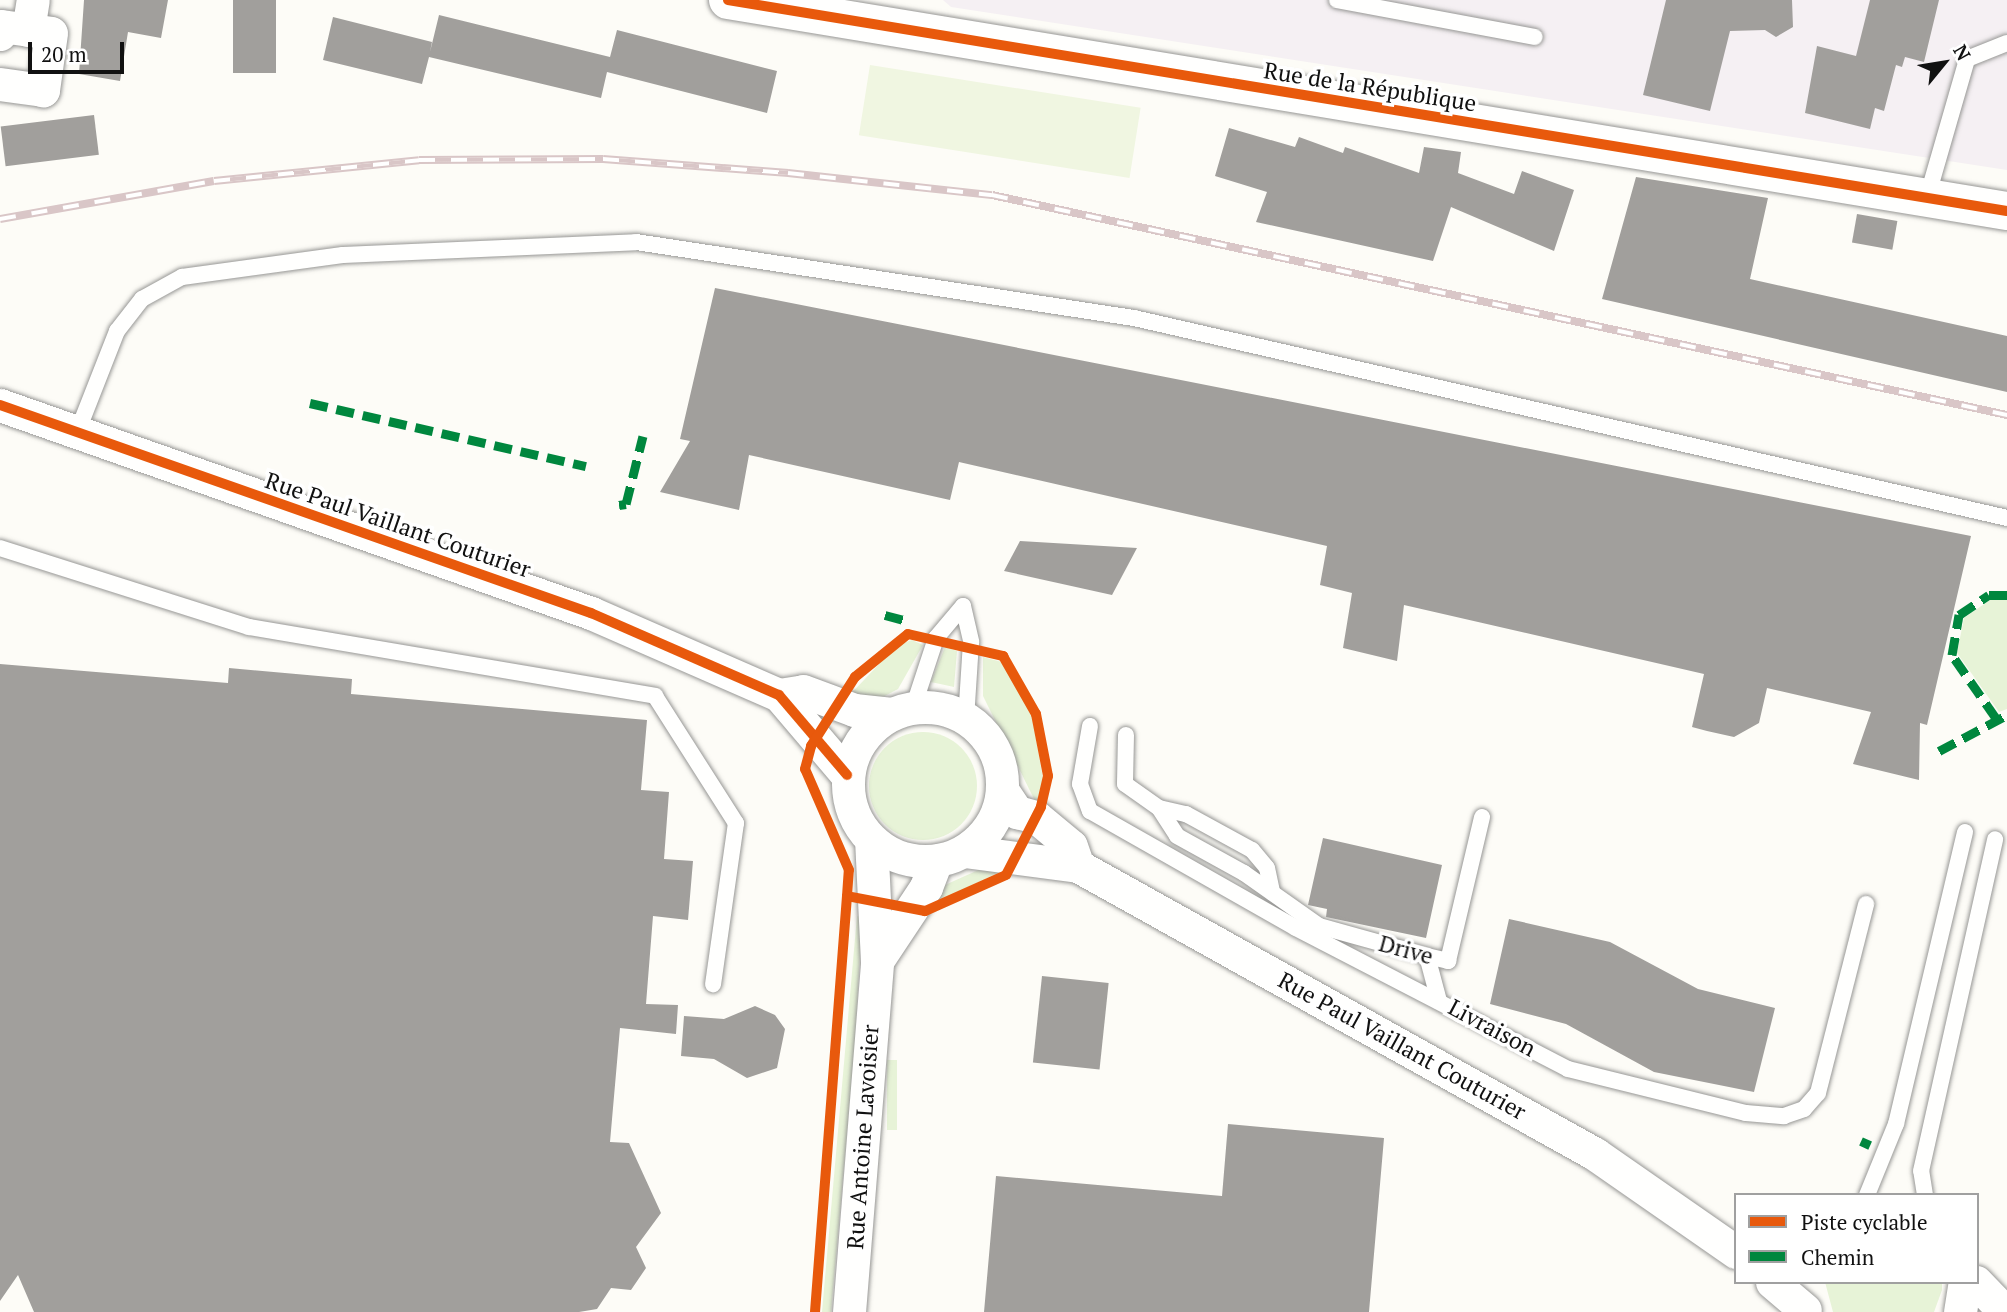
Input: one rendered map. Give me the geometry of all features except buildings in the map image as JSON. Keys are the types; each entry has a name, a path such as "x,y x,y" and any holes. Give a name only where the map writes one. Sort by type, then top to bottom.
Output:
{"street":[{"name":"Rue de la République","path":"728,0 864,14 2007,211"},
{"path":"0,84 43,90 51,33 20,21"},
{"name":"Rue Paul Vaillant Couturier","path":"0,405 591,613 779,695 847,775"},
{"name":"Rue Paul Vaillant Couturier","path":"779,695 803,691 854,710 902,711"},
{"path":"877,961 950,856 989,827 1002,790 994,750 966,719 902,711 862,739 847,775 856,819 872,840 890,853 950,856"},
{"name":"Rue Paul Vaillant Couturier","path":"1002,790 1017,812 1036,817 1071,846 1078,866"},
{"name":"Rue Antoine Lavoisier","path":"849,1312 877,961 872,840"},
{"name":"Rue Paul Vaillant Couturier","path":"950,856 1078,866 1595,1154 1730,1243"},
{"path":"1775,1284 1804,1301"},
{"path":"1960,1312 1965,1284"},
{"path":"1978,1284 2006,1312"}],"lane":[{"path":"1337,0 1535,37"},
{"path":"1927,198 1967,58 2007,43"},
{"path":"78,433 117,331 142,299 182,277 343,255 636,242 1134,318 2007,518"},
{"path":"0,548 249,627 655,696 736,823 713,984"},
{"path":"902,711 936,638 963,606 971,642 966,719"},
{"name":"Livraison","path":"1090,726 1080,784 1090,811 1296,928 1568,1069 1746,1113 1784,1116 1804,1108 1818,1093 1866,904"},
{"name":"Drive","path":"1126,735 1125,784 1159,808 1177,836 1272,892 1319,926 1448,961 1482,817"},
{"name":"Drive","path":"1159,808 1186,814 1252,850 1266,868 1272,892"},
{"path":"1868,1193 1896,1124 1965,832"},
{"path":"1925,1193 1921,1171 1995,839"},
{"path":"1427,956 1439,1000"}],"shaded area":[{"path":"943,0 2007,0 2007,170 951,7"}],"green space":[{"path":"870,65 1141,108 1130,178 859,135"},
{"path":"1990,600 2007,600 2007,709 1999,712 1957,653 1964,618"},
{"path":"912,640 923,645 898,689 881,698 847,698 897,645"},
{"path":"945,647 957,651 954,687 931,682"},
{"path":"983,657 1002,662 1032,716 1044,784 1036,803 983,696"},
{"path":"923,732 944,736 961,748 973,765 977,786 973,807 961,824 944,836 923,840 902,836 885,824 873,807 869,786 873,765 885,748 902,736"},
{"path":"985,867 1006,869 930,905 945,885"},
{"path":"857,916 862,917 855,1044 831,1312 822,1312"},
{"path":"887,1060 897,1060 897,1130 887,1130"},
{"path":"1826,1284 1942,1284 1934,1312 1833,1312"}],"railway":[{"path":"0,219 214,181 419,160 603,159 788,173 992,195 2007,415"}],"marked path":[{"path":"310,403 586,466"},
{"path":"619,505 626,504 643,436"},
{"path":"1996,718 1952,655 1959,615 1989,595 2007,595"},
{"path":"885,615 904,620"},
{"path":"1939,751 2007,715"},
{"path":"1861,1141 1870,1145"}],"cycle path":[{"path":"728,0 2007,211"},
{"path":"0,405 591,613 779,695 847,775"},
{"path":"908,634 1003,656 1036,714 1048,776 1041,807 1006,875 925,911 847,896 849,870 805,769 811,746 855,677 908,634"},
{"path":"815,1312 847,896"}]}
